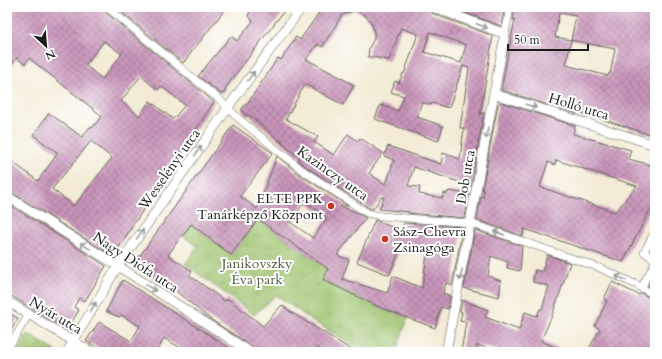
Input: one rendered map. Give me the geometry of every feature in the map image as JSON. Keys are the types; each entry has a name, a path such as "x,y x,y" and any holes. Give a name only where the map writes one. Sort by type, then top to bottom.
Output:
{"street":[{"name":"Kazinczy utca","path":"107,7 302,170 367,212 381,216 470,223 600,268 655,296"},
{"name":"Wesselényi utca","path":"67,352 118,266 228,108 302,7"},
{"path":"433,7 505,34"},
{"name":"Dob utca","path":"446,352 510,7"},
{"name":"Holló utca","path":"494,94 655,146"},
{"name":"Nagy Diófa utca","path":"7,196 250,352"},
{"path":"655,231 644,252 655,260"},
{"path":"641,288 655,263"},
{"name":"Nyár utca","path":"7,301 91,352"},
{"path":"7,350 29,314"}],"green space":[{"name":"Janikovszky Éva park","path":"258,219 328,269 324,274 323,280 381,308 408,318 396,352 366,352 316,323 276,295 254,315 185,264 198,246 183,236 191,224 231,255"},
{"path":"27,334 56,351 56,352 17,352"}],"building":[{"path":"7,7 102,7 104,11 214,102 116,251 108,253 7,190 7,158 38,181 58,153 33,135 49,113 82,137 102,116 29,58 25,64 17,58 7,71","holes":["104,41 122,54 102,79 85,65","141,76 158,90 161,86 185,105 173,119 150,101 139,116 121,101","91,141 112,158 74,206 52,189"]},
{"path":"115,7 227,7 183,63"},
{"path":"254,7 287,7 226,87 225,92 221,94 198,76 231,36 237,41 253,21 248,15"},
{"path":"323,7 427,7 431,13 493,36 480,115 484,112 471,186 414,167 408,186 420,187 419,194 443,198 443,193 447,194 448,191 469,194 465,218 379,209 384,198 381,197 373,209 369,208 305,166 298,160 300,158 249,115 246,116 242,110 278,58 281,60 296,37 300,40","holes":["355,10 366,16 371,22 374,31 374,39 369,48 368,57 389,60 401,28 418,34 404,74 403,73 399,83 395,81 391,92 404,96 398,111 380,105 375,119 438,141 443,126 417,117 422,102 449,108 463,66 469,68 460,128 464,128 460,159 443,153 441,164 388,146 384,156 394,160 386,185 369,173 383,153 360,138 358,141 348,134 334,155 314,142 318,137 286,119 305,84 343,105 354,85 306,59 318,44 322,47 342,15","430,32 466,45 461,63 424,52"]},
{"path":"450,7 505,7 501,26"},
{"path":"515,7 577,7 598,11 599,7 655,7 655,136 579,112 578,114 501,90 515,19 513,20","holes":["559,13 576,16 571,40 555,37","571,40 615,49 610,74 609,73 608,76 566,65"]},
{"path":"501,102 575,126 573,134 631,150 628,159 655,166 655,200 623,262 524,229 523,236 477,220 481,196 483,197 484,190 482,190 498,104","holes":["556,160 637,186 615,212 540,187 548,162 555,165"]},
{"path":"233,125 273,153 240,196 257,209 277,156 299,174 348,206 340,206 366,218 337,255 349,260 342,279 387,293 393,276 422,288 428,248 401,248 389,275 357,262 375,220 401,231 404,223 463,227 452,285 446,283 443,293 450,296 448,309 441,307 435,328 381,308 323,280 328,269 258,219 231,255 191,224 168,255 192,271 189,275 225,301 228,299 263,326 282,305 289,311 355,352 325,352 317,347 311,352 256,352 253,347 210,319 177,292 134,264","holes":["305,201 327,218 313,238 290,222"]},
{"path":"7,203 106,266 85,301 79,298 74,307 79,310 67,330 7,293 7,239 11,233 7,231"},
{"path":"475,230 522,246 520,271 507,268 508,262 491,256 488,276 501,281 499,297 464,288"},
{"path":"547,255 570,263 553,313 541,341 567,352 501,352 477,345 476,352 461,352 466,322 460,321 462,300 488,310 485,317 519,330 525,312 537,316 540,309 542,309 549,286 533,282 533,278 535,270 542,272"},
{"path":"655,273 655,290 648,286"},
{"path":"123,280 233,350 234,349 239,352 175,352 179,347 164,338 157,352 105,352 86,341 99,322 131,341 140,326 121,315 119,317 106,311"},
{"path":"612,282 639,295 641,293 655,301 655,352 587,352 600,329 595,326 607,301 604,299"},
{"path":"7,312 18,318 7,338"}],"place":[{"name":"ELTE PPK Tanárképző Központ","path":"331,206"},
{"name":"Sász-Chevra Zsinagóga","path":"385,239"}]}
